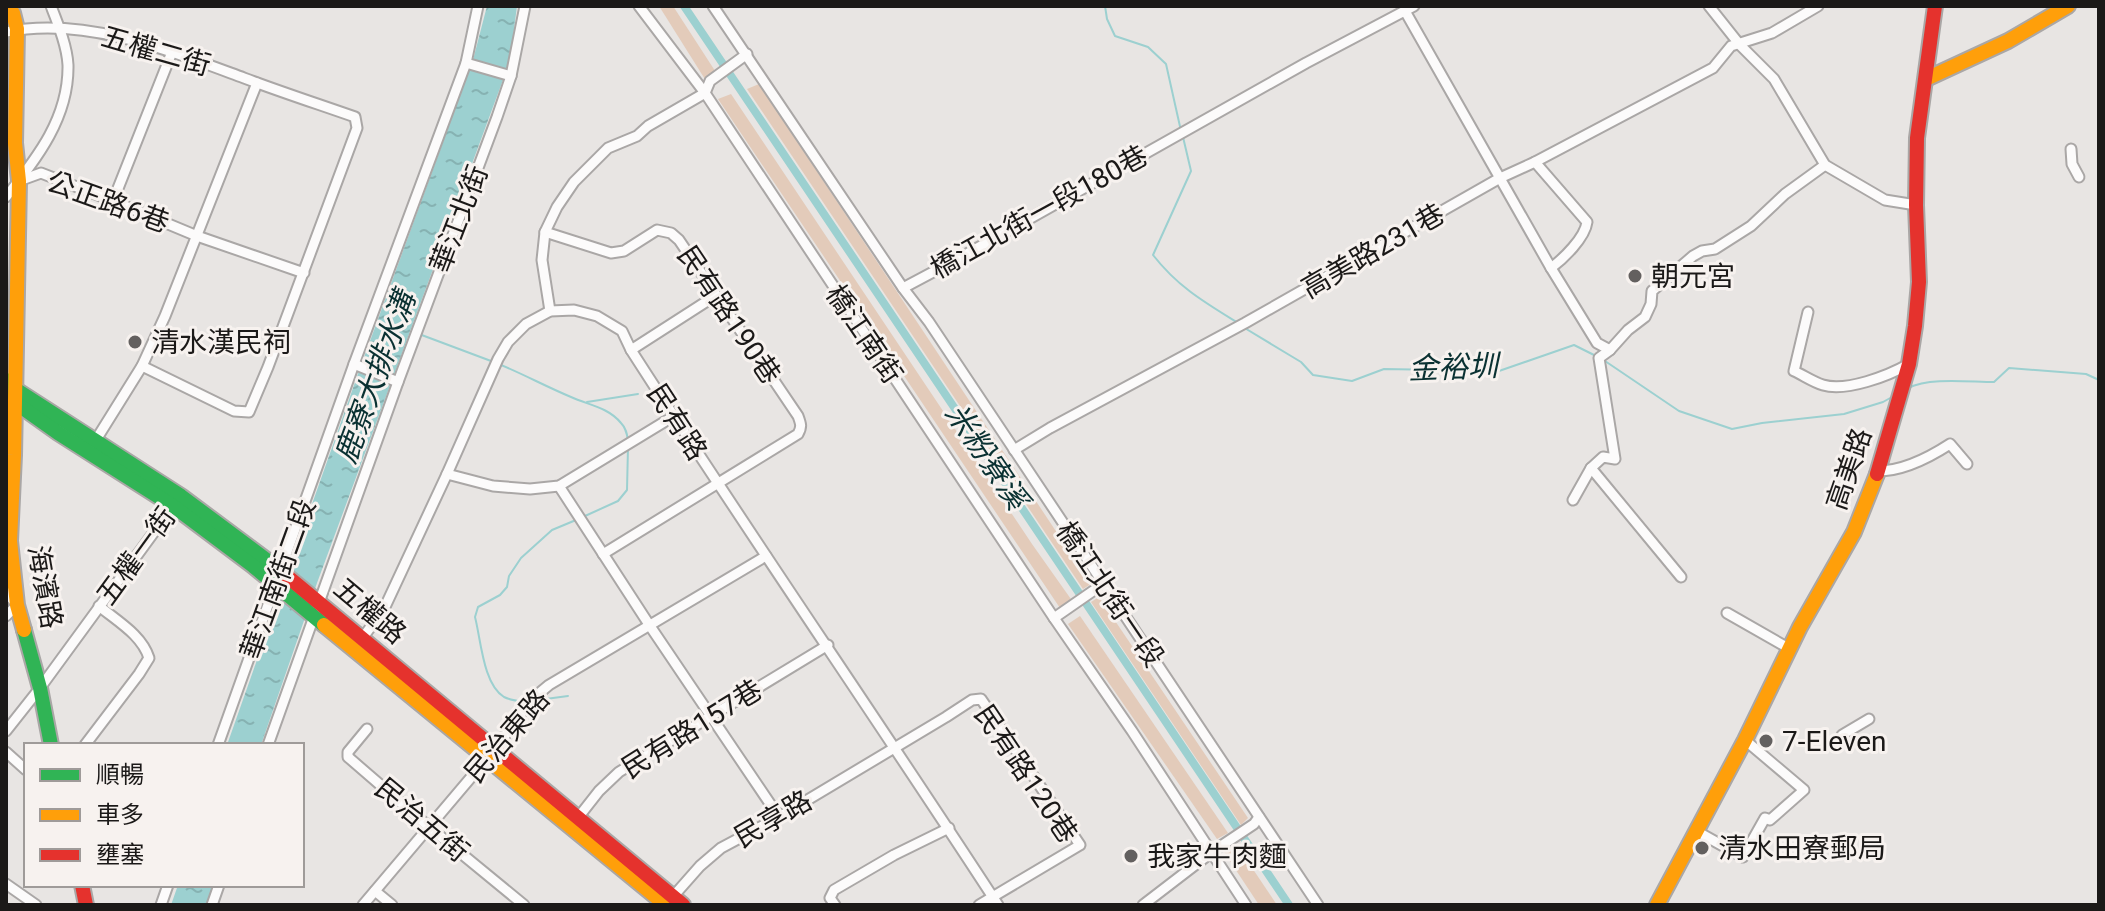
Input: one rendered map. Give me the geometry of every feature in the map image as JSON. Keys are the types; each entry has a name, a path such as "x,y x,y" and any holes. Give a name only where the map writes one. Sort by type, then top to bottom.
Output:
{"street":[{"name":"海濱路","path":"8,6 13,13 15,143 19,181 10,392 14,455 11,611 40,688 51,743"},
{"path":"6,197 50,135 59,117 68,63 51,6"},
{"name":"華江南街二段","path":"219,743 468,64 478,6"},
{"name":"華江北街","path":"269,743 314,606 509,75 525,6"},
{"name":"橋江南街","path":"639,6 705,93 1246,905"},
{"name":"橋江北街一段","path":"713,6 929,322 1014,450 1099,587 1318,905"},
{"path":"1709,6 1740,45 1774,79 1825,165 1885,200 1916,205"},
{"name":"高美路231巷","path":"1014,450 1500,178 1713,68 1731,46 1772,33 1818,6"},
{"name":"高美路","path":"1657,905 1698,832 1828,576 1854,532 1878,471 1909,364 1919,282 1917,138 1935,6"},
{"path":"1926,79 2008,41 2068,6"},
{"path":"1410,9 1551,268 1597,343 1610,350"},
{"name":"橋江北街一段180巷","path":"903,288 1306,63 1410,9"},
{"name":"五權二街","path":"11,30 59,29 120,36 257,83"},
{"path":"113,201 172,52"},
{"path":"359,644 384,609 498,359 508,342 526,324 550,311 542,260 545,232 557,207 574,182 608,148 637,136 648,126 705,93 710,81 747,54"},
{"path":"468,64 509,75"},
{"path":"92,446 142,366 165,316 257,83 355,117 357,128 249,412 234,411 142,366"},
{"path":"2071,149 2072,164 2079,177"},
{"path":"1535,162 1587,222 1586,229 1563,259 1551,268"},
{"path":"1573,500 1591,468 1603,457 1615,459 1599,358 1645,317 1651,304 1652,291 1693,256 1715,249 1751,226 1785,194 1825,165"},
{"name":"公正路6巷","path":"19,181 41,173 197,236"},
{"name":"民有路190巷","path":"545,232 611,253 624,251 657,230 671,233 679,240 798,416 801,429 798,434 718,485"},
{"path":"197,236 304,273"},
{"path":"631,350 715,296"},
{"name":"民有路","path":"550,311 574,310 597,316 622,331 631,350 718,485 828,645 996,901"},
{"path":"1808,312 1794,371 1823,385 1844,387 1895,372 1909,364"},
{"path":"357,365 396,381"},
{"name":"五權路","path":"10,392 177,501 281,579 671,903"},
{"path":"447,474 493,486 530,489 559,486 674,416"},
{"path":"1878,471 1889,471 1929,458 1950,444 1967,464"},
{"path":"1591,468 1681,577"},
{"path":"603,554 718,485"},
{"path":"559,486 779,817"},
{"name":"五權一街","path":"6,731 177,501"},
{"name":"民治東路","path":"363,905 490,754 531,700 549,685 766,556"},
{"path":"1054,618 1099,587"},
{"path":"6,592 11,611"},
{"path":"87,743 149,658 139,639 99,606"},
{"path":"1727,613 1790,649"},
{"name":"民有路157巷","path":"574,823 599,791 619,772 828,645"},
{"name":"民有路120巷","path":"894,749 972,700 981,699 1080,845 996,901"},
{"path":"1842,735 1869,719"},
{"name":"民治五街","path":"367,729 348,752 348,757 524,905"},
{"path":"1698,832 1743,857 1765,818 1770,820 1804,790 1745,740"},
{"name":"民享路","path":"671,903 700,866 721,848 894,749"},
{"path":"6,752 24,768"},
{"path":"1143,905 1259,817"},
{"path":"835,905 830,898 834,890 949,828"},
{"path":"6,884 36,905"},
{"path":"375,891 392,905"},
{"path":"979,905 996,901"}],"shaded area":[{"path":"659,6 673,6 719,77 708,84"},
{"path":"759,84 1091,584 1083,589 747,89"},
{"path":"731,94 1073,602 1062,611 718,99"},
{"path":"1099,597 1248,818 1241,825 1091,602"},
{"path":"1080,616 1228,833 1217,839 1068,624"},
{"path":"1236,844 1277,905 1259,905 1224,852"}],"water":[{"name":"鹿寮大排水溝","path":"487,6 517,6 510,61 317,583 262,743 228,743 359,371 473,60"},
{"path":"177,887 212,887 206,905 171,905"}],"waterway":[{"name":"米粉寮溪","path":"684,6 1289,905"},
{"name":"金裕圳","path":"1105,6 1115,36 1148,47 1166,64 1181,131"},
{"name":"金裕圳","path":"1183,137 1191,171 1153,255 1182,285 1238,323"},
{"name":"金裕圳","path":"1243,327 1301,362 1313,375 1352,381 1384,369 1499,371 1574,345 1596,356"},
{"name":"鹿寮大排水溝","path":"419,334 491,361"},
{"name":"金裕圳","path":"1605,361 1679,411 1732,429 1844,414 1892,397"},
{"path":"501,365 610,413 624,427 628,440"},
{"name":"金裕圳","path":"1908,388 1938,381 1994,382 2009,368 2086,374 2099,380"},
{"path":"587,402 638,394"},
{"path":"585,516 618,501 627,490 628,447"},
{"path":"524,702 504,697 491,682 475,617 478,607 500,595 507,587 509,576 521,558 552,530 576,520"},
{"path":"538,700 568,696"}],"traffic: fast":[{"path":"6,380 15,389 181,496 276,567"},
{"path":"6,396 173,506 324,625"},
{"path":"24,630 51,743"}],"traffic: slow":[{"path":"8,6 17,29 15,143 19,181 10,541 17,605 24,630"},
{"path":"1926,79 2008,41 2068,6"},
{"path":"1657,905 1745,740 1800,627 1854,532 1877,474"},
{"path":"324,625 666,905"}],"traffic: jam":[{"path":"1877,474 1909,364 1915,326 1919,282 1917,138 1935,6"},
{"path":"276,567 683,905"},
{"path":"82,887 86,905"}],"place":[{"name":"朝元宮","path":"1635,276"},
{"name":"清水漢民祠","path":"135,342"},
{"name":"7-Eleven","path":"1766,741"},
{"name":"清水田寮郵局","path":"1702,848"},
{"name":"我家牛肉麵","path":"1131,856"}]}
